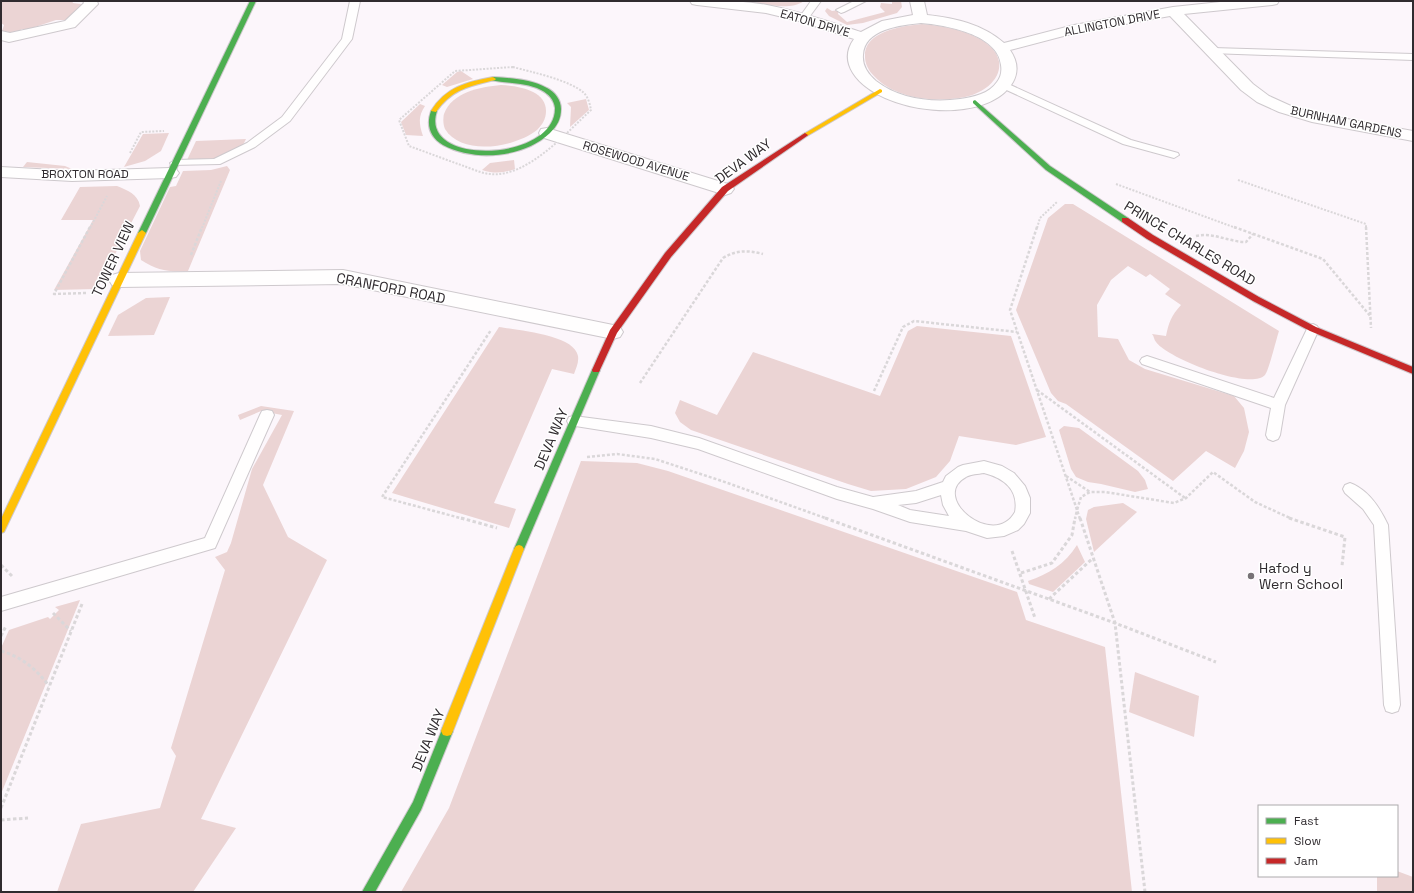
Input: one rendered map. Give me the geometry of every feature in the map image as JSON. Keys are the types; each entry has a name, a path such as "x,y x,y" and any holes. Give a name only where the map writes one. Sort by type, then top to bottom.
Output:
{"street":[{"path":"1,35 9,38 70,24 91,4 90,1"},
{"name":"TOWER VIEW","path":"1,529 190,130 253,1"},
{"name":"EATON DRIVE","path":"697,1 766,9 804,18 862,37"},
{"path":"917,1 921,19"},
{"name":"ALLINGTON DRIVE","path":"1001,48 1074,29 1173,11 1247,2 1272,1"},
{"name":"BURNHAM GARDENS","path":"1173,11 1247,87 1263,99 1284,110 1312,117 1413,136"},
{"path":"921,19 945,21 967,27 986,36 1001,48 1009,60 1010,73 1004,85 992,95 975,102 951,106 926,105 901,100 880,91 864,78 855,64 854,50 862,37 877,27 891,23 921,19"},
{"path":"493,79 512,79 530,82 545,89 555,98 558,110 554,136 510,151 488,154 467,152 449,146 436,136 431,124 433,111 442,99 456,90 473,83 493,79"},
{"name":"DEVA WAY","path":"368,892 417,806 524,536 613,332 668,255 725,189 802,137 880,91"},
{"name":"PRINCE CHARLES ROAD","path":"975,102 1048,168 1173,250 1256,299 1313,328 1413,372"},
{"name":"ROSEWOOD AVENUE","path":"554,136 725,189"},
{"name":"BROXTON ROAD","path":"1,172 72,176 118,175 172,168"},
{"name":"CRANFORD ROAD","path":"116,286 180,279 343,277 613,332"}],"lane":[{"path":"172,168 216,162 251,145 286,119 347,38 355,1"},
{"path":"804,18 816,1"},
{"path":"841,10 861,1"},
{"path":"1213,51 1413,57"},
{"path":"1004,85 1127,142 1174,155"},
{"path":"1273,435 1278,405 1313,328"},
{"path":"1146,361 1278,405"},
{"path":"1,604 210,543 267,415"},
{"path":"574,421 651,432 699,444 837,493 873,503 910,516 967,525 979,530 992,532 1004,530 1014,525 1022,517 1024,506 1023,496 1008,476 996,470 984,467 970,468 960,472 952,478 947,487 947,497 950,507 957,517 967,525"},
{"path":"873,503 916,497 947,487"},
{"path":"1350,489 1370,505 1377,515 1381,525 1392,705"}],"path":[{"path":"513,67 572,86 583,92 589,100 591,110 588,114 554,136 529,164 520,169 501,174 490,174 409,146 399,120 455,71 513,67"},
{"path":"116,286 54,294 141,132 190,130"},
{"path":"1238,180 1366,224 1373,354"},
{"path":"180,279 222,181 215,181"},
{"path":"1116,184 1323,259 1371,317"},
{"path":"1074,186 1040,218 1010,310 1094,558 1114,622 1145,892"},
{"path":"1173,250 1199,234 1241,243 1246,242 1253,234"},
{"path":"640,384 723,258 731,252 743,250 763,254"},
{"path":"504,311 382,497 524,536"},
{"path":"874,391 903,327 914,321 1017,332"},
{"path":"1037,390 1186,498"},
{"path":"557,461 617,454 655,459 730,483 1027,590 1216,662"},
{"path":"1021,573 1052,563 1072,534 1081,497 1090,492 1106,492 1174,503 1186,498 1213,472 1255,502 1291,519 1345,537 1342,566"},
{"path":"1066,475 1090,492"},
{"path":"1004,530 1027,590 1035,618"},
{"path":"1049,599 1094,558"},
{"path":"1,808 92,578"},
{"path":"1,650 25,659 37,670 49,686"},
{"path":"1,820 28,818"}],"shaded area":[{"path":"1,1 72,1 73,3 81,4 80,9 65,20 56,20 29,29 22,29 16,33 2,31 4,25 1,23"},
{"path":"746,1 804,1 791,6 775,6"},
{"path":"892,1 901,1 902,7 897,13 863,23 847,25 829,16 825,11 827,8 832,11 839,10 838,14 847,22 885,12 880,7 881,3 892,4"},
{"path":"922,24 959,30 980,39 991,47 997,56 999,64 998,73 993,81 986,88 977,93 954,99 929,99 916,97 893,90 883,84 870,72 866,62 866,48 870,41 877,36 895,28"},
{"path":"461,71 473,79 447,87 442,85 457,72"},
{"path":"501,85 530,90 541,98 545,104 546,114 539,128 528,136 503,145 476,146 453,138 445,129 443,119 444,114 453,100 476,89"},
{"path":"586,99 589,110 570,127 571,107 567,103"},
{"path":"420,104 425,106 421,113 420,120 423,136 406,135 401,122"},
{"path":"169,133 161,151 145,161 124,167 143,134"},
{"path":"246,139 243,145 215,160 187,160 196,141"},
{"path":"514,160 515,169 503,172 482,170 490,163"},
{"path":"27,162 65,166 72,169 23,167"},
{"path":"227,166 230,170 188,271 158,269 141,260 140,251 170,187 176,186 183,171 211,170"},
{"path":"117,186 134,195 140,206 97,289 54,290 93,220 61,220 80,187"},
{"path":"1065,204 1073,204 1279,331 1265,375 1256,379 1243,379 1227,376 1191,364 1163,349 1156,342 1152,334 1166,336 1171,319 1181,305 1165,294 1170,289 1150,274 1146,277 1128,266 1111,280 1097,305 1098,337 1118,339 1129,360 1145,369 1234,396 1244,408 1249,432 1244,451 1235,468 1206,451 1173,481 1066,404 1058,401 1051,393 1016,310 1048,218"},
{"path":"170,297 154,335 108,336 118,315 146,298"},
{"path":"917,326 1011,336 1046,437 1016,445 959,436 950,461 936,477 906,489 871,491 691,430 680,422 675,413 680,400 717,415 753,352 880,396 908,331"},
{"path":"499,327 556,338 567,343 574,349 578,356 574,374 552,369 494,503 516,509 509,528 392,493"},
{"path":"261,406 294,411 263,485 288,537 327,560 201,819 236,828 193,892 57,892 81,824 160,808 176,756 171,748 225,570 215,557 227,552 231,543 252,469 282,415 261,411 240,420 238,415"},
{"path":"1064,426 1079,428 1138,471 1145,480 1148,489 1135,492 1088,482 1076,477 1071,469 1059,430"},
{"path":"581,461 637,463 668,471 1017,592 1026,620 1105,647 1132,892 401,892 449,808"},
{"path":"1123,503 1137,512 1094,552 1086,519 1088,510 1094,507"},
{"path":"1077,545 1085,562 1053,592 1029,584 1028,581 1056,568 1067,558"},
{"path":"80,600 1,794 1,648 9,630 48,617 50,619 59,610 55,607"},
{"path":"1135,672 1199,696 1194,737 1129,712"},
{"path":"1398,871 1413,877 1413,892 1377,892 1377,877 1398,877"}],"traffic: fast":[{"path":"142,233 253,1"},
{"path":"434,111 432,115 432,128 436,135 442,141 454,148 468,152 499,152 515,149 542,137 553,125 558,113 558,103 553,95 545,89 524,82 493,79"},
{"path":"975,102 1048,168 1125,220"},
{"path":"519,549 596,370"},
{"path":"368,892 417,806 447,731"}],"traffic: slow":[{"path":"434,111 439,103 451,92 467,85 493,79"},
{"path":"805,135 880,91"},
{"path":"1,529 142,233"},
{"path":"447,731 519,549"}],"traffic: jam":[{"path":"596,370 613,332 668,255 725,189 805,135"},
{"path":"1125,220 1150,237 1256,299 1313,329 1413,371"}],"place":[{"name":"Hafod y Wern School","path":"1251,576"}]}
